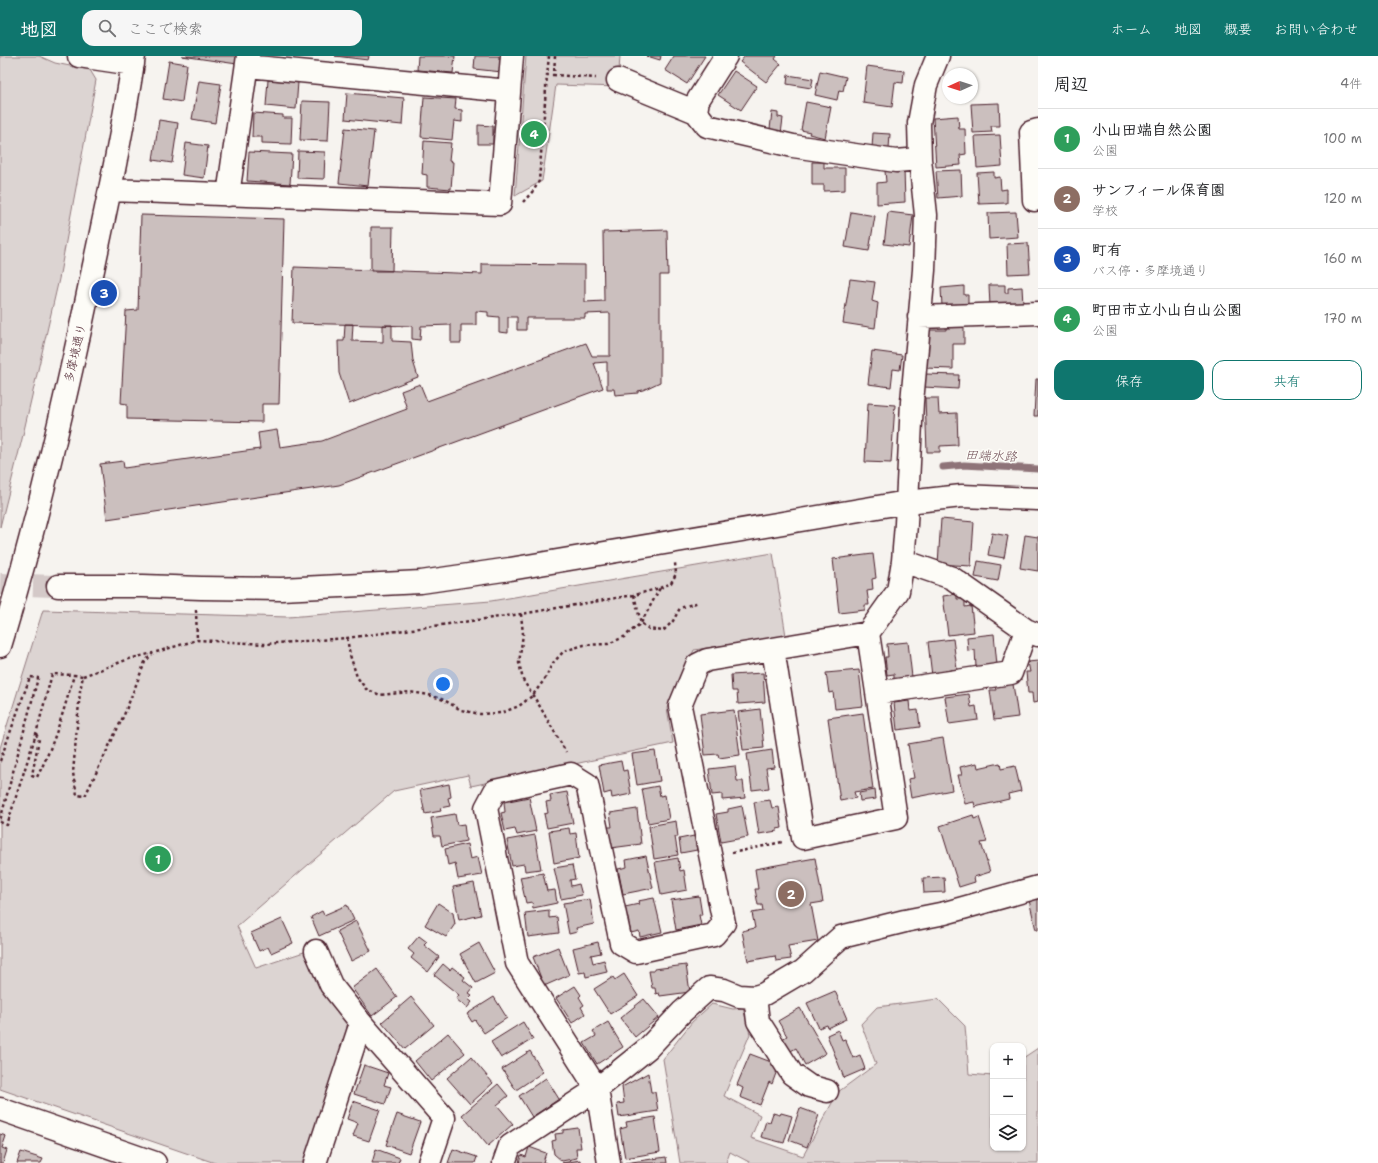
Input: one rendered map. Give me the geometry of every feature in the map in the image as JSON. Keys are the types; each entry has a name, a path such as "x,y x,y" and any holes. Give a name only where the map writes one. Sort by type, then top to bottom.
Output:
{"street":[{"path":"79,56 133,60"},
{"path":"110,190 500,204 512,56"},
{"path":"696,112 698,100 726,56"},
{"path":"773,649 803,838 896,818 868,633 898,591 903,561 908,502 912,402 924,270 926,215 920,159 919,122 926,85 938,56"},
{"name":"多摩境通り","path":"0,646 35,524 74,360 110,190 133,60"},
{"path":"228,195 247,61 509,91"},
{"path":"618,80 696,112 707,126 793,146 896,161 920,159"},
{"path":"1034,200 1031,132 1038,130"},
{"path":"919,317 1038,313"},
{"path":"58,586 281,589 421,582 510,569 908,502 962,496 1038,499"},
{"path":"877,692 1011,673 1032,633 952,578 903,561"},
{"path":"609,1163 597,1089 518,964 486,808 495,790 571,774 587,784 621,943 636,952 714,935 724,923 680,706 697,665 707,660 868,633"},
{"path":"504,1163 510,1146 597,1089 648,1048 682,1012 709,988 724,990 739,996 755,997 764,994 803,970 841,936 945,913 1038,887"},
{"path":"316,951 331,985 361,1024 444,1118 429,1163"},
{"path":"755,997 758,1021 792,1074 809,1086 827,1091"},
{"path":"315,1163 361,1024"},
{"path":"0,1110 155,1163"}],"path":[{"path":"500,204 521,205 534,190 539,181 548,56"},
{"path":"554,75 555,56"},
{"path":"547,75 581,77"},
{"path":"0,761 30,677 38,678 0,821 7,825 36,734 52,674 83,676 129,658 153,653 197,640 264,644 347,638 521,614 634,595 660,588 670,583 676,574 675,562"},
{"path":"347,638 350,655 357,677 366,690 380,695 410,692 429,695 444,700 461,710 480,714 501,713 520,706 532,696 545,680 552,664 564,651 584,645 608,644 624,637 640,623 660,588"},
{"path":"634,595 640,623 649,629 663,630 673,621 680,608 699,602"},
{"path":"196,607 197,640"},
{"path":"521,614 523,634 519,663 523,680 566,750"},
{"path":"83,676 80,691 73,773 77,795 85,796 124,715 145,662 153,653"},
{"path":"36,734 39,738 32,775 37,777 47,758 74,675"},
{"path":"710,858 803,838"}],"shaded area":[{"path":"0,56 39,56 55,63 90,70 96,80 59,279 0,527"},
{"path":"526,56 620,56 618,87 556,85 542,181 515,196"},
{"path":"773,553 786,636 694,650 667,708 673,743 471,786 468,775 394,791 237,926 256,968 304,952 321,991 347,1023 347,1037 305,1163 215,1163 0,1089 0,748 43,610 288,617 491,601"},
{"path":"938,999 965,1026 969,1074 990,1076 990,1151 1026,1151 1026,1056 1038,1048 1038,1163 751,1163 730,1152 726,1163 680,1163 663,1059 692,1022 712,1004 733,1009 743,1008 750,1034 724,1096 760,1115 751,1138 803,1156 838,1092 876,1064 861,1024 877,1007"}],"building":[{"path":"182,56 238,56 237,64"},
{"path":"335,56 369,56 368,60"},
{"path":"418,56 455,56 453,73 417,70"},
{"path":"475,56 499,56 499,59 504,59 502,72 474,69"},
{"path":"647,56 661,56 660,60"},
{"path":"674,56 705,56 687,84 665,70"},
{"path":"745,56 777,56 775,59 781,64 766,82 740,62"},
{"path":"169,61 187,64 182,102 163,99"},
{"path":"867,66 904,71 903,83 895,82 892,107 863,103"},
{"path":"734,71 757,86 741,110 718,95"},
{"path":"820,71 846,77 843,91 839,90 837,100 815,95"},
{"path":"788,75 813,79 811,88 787,84"},
{"path":"268,80 298,82 296,109 266,106"},
{"path":"199,81 221,84 215,123 192,119"},
{"path":"347,93 404,98 402,125 345,119"},
{"path":"424,97 456,99 455,109 462,110 462,122 454,121 452,140 421,137"},
{"path":"302,101 330,102 328,141 300,140"},
{"path":"806,102 831,107 825,138 809,134 810,132 801,130"},
{"path":"999,103 1000,126 991,126 992,132 973,133 971,104"},
{"path":"772,112 778,113 778,117 783,118 781,134 775,133 775,130 770,129"},
{"path":"253,113 283,115 283,118 292,118 291,144 262,143 262,137 252,137"},
{"path":"958,116 959,129 965,129 966,154 960,155 961,165 936,167 933,118"},
{"path":"159,120 178,123 172,163 153,160"},
{"path":"478,125 493,126 493,144 478,144"},
{"path":"345,128 374,131 368,186 339,183"},
{"path":"873,133 890,134 889,149 872,148"},
{"path":"1000,135 1002,166 977,168 975,136"},
{"path":"424,141 451,143 449,161 453,162 451,189 427,187 427,175 422,174"},
{"path":"186,143 208,146 204,178 182,175"},
{"path":"298,151 325,152 324,179 297,178"},
{"path":"249,152 292,154 290,184 247,181"},
{"path":"812,162 824,162 824,168 845,168 845,190 824,191 824,185 812,185"},
{"path":"904,170 905,202 877,204 877,183 886,182 885,171"},
{"path":"961,170 962,196 938,198 936,171"},
{"path":"994,172 994,178 1000,177 1001,190 1007,189 1007,203 979,204 977,173"},
{"path":"851,212 875,216 869,251 845,247"},
{"path":"888,212 913,215 909,247 884,244"},
{"path":"1016,212 1018,237 989,239 988,213"},
{"path":"141,215 284,219 279,404 262,404 262,422 127,419 127,404 121,403 126,311 138,310"},
{"path":"371,227 393,227 392,271 371,271"},
{"path":"667,230 668,275 660,275 660,382 638,391 638,393 615,395 614,389 607,389 607,362 594,363 603,388 339,485 107,519 100,464 123,461 124,468 260,449 258,433 277,430 280,447 322,441 407,409 401,391 420,384 427,401 586,343 592,356 610,356 610,313 585,314 585,318 526,318 526,330 517,330 517,317 508,317 508,333 499,332 499,317 488,316 488,312 476,311 476,325 461,325 461,343 451,343 451,325 421,326 420,340 412,339 412,326 292,323 294,267 482,274 482,264 585,265 585,302 604,301 603,232"},
{"path":"1028,243 1030,273 1008,274 1007,244"},
{"path":"850,279 875,282 872,301 878,303 875,328 843,323"},
{"path":"989,285 1005,285 1005,293 1008,293 1008,288 1022,287 1023,304 990,306"},
{"path":"964,286 964,295 968,295 968,304 942,306 941,288"},
{"path":"345,324 353,324 352,341 383,342 383,325 392,325 392,341 411,342 413,361 418,377 349,404 339,373 338,341 344,341"},
{"path":"946,327 964,327 964,344 953,344 953,369 924,368 924,359 928,359 929,330 946,330"},
{"path":"872,351 902,355 900,370 893,369 891,387 868,384"},
{"path":"925,374 959,375 958,389 924,387"},
{"path":"1036,379 1038,379 1038,416 1034,416"},
{"path":"925,398 938,398 939,414 957,413 958,445 940,446 940,452 927,452"},
{"path":"868,403 895,405 891,463 865,462"},
{"path":"941,519 974,522 971,566 938,564"},
{"path":"992,533 1008,536 1004,558 988,555"},
{"path":"1025,535 1038,537 1038,571 1020,568"},
{"path":"873,554 876,578 872,579 873,590 867,591 869,605 865,605 865,610 839,613 833,559"},
{"path":"978,561 1001,565 998,581 975,577"},
{"path":"957,594 957,599 965,599 965,607 971,606 974,632 948,635 943,596"},
{"path":"994,634 997,665 976,667 975,650 968,651 967,637"},
{"path":"953,639 957,669 945,671 945,674 932,676 928,642"},
{"path":"908,642 912,677 894,679 894,674 887,675 885,657 888,657 887,644"},
{"path":"1038,661 1038,702 1033,703 1032,693 1028,693 1026,672 1030,672 1028,662"},
{"path":"859,670 863,706 835,709 833,692 829,693 826,673"},
{"path":"763,673 765,702 738,704 737,691 732,691 731,675"},
{"path":"1013,684 1018,717 994,720 990,690 996,690 995,686"},
{"path":"969,694 971,707 976,706 978,720 949,724 945,697"},
{"path":"909,701 910,711 918,710 920,727 897,730 894,703"},
{"path":"760,709 764,748 743,750 738,712"},
{"path":"734,710 740,755 719,758 718,754 705,755 700,714"},
{"path":"863,713 873,789 854,792 856,798 840,801 828,718"},
{"path":"943,738 952,790 911,798 908,779 914,778 908,744"},
{"path":"772,750 774,767 766,768 769,788 752,790 747,754"},
{"path":"655,751 660,781 637,785 632,754"},
{"path":"621,761 623,771 627,770 631,794 612,798 611,792 604,794 599,765"},
{"path":"977,763 978,768 1000,763 1001,769 1015,766 1021,791 1008,794 1009,799 975,807 974,802 965,804 958,775 962,775 960,767"},
{"path":"735,766 737,781 743,781 745,798 722,800 722,794 712,795 709,769"},
{"path":"449,784 451,797 448,798 450,806 440,808 441,811 425,814 420,790"},
{"path":"658,786 660,796 665,795 669,819 648,823 642,789"},
{"path":"875,790 876,799 860,801 859,793"},
{"path":"567,792 573,823 547,828 544,814 548,813 546,802 551,801 550,795"},
{"path":"529,797 536,831 517,835 515,829 505,831 501,813 505,812 504,802"},
{"path":"770,800 772,808 779,807 782,828 777,829 777,831 759,834 754,802"},
{"path":"742,806 748,837 721,842 716,814 728,812 728,809"},
{"path":"637,809 641,844 611,848 608,827 612,827 610,813"},
{"path":"455,814 457,825 464,824 466,841 442,846 440,836 434,836 431,818"},
{"path":"973,815 974,819 979,817 987,842 981,843 990,872 974,877 975,882 959,887 940,826"},
{"path":"676,821 678,837 675,837 678,855 654,859 649,826"},
{"path":"569,828 570,834 576,833 579,858 554,863 549,831"},
{"path":"535,835 541,869 525,871 524,864 512,866 507,840"},
{"path":"694,836 697,850 681,853 679,839"},
{"path":"467,844 470,859 478,857 482,875 458,879 455,863 448,865 445,849"},
{"path":"646,856 653,888 623,894 618,869 627,867 626,860"},
{"path":"678,858 680,871 684,870 687,890 661,895 655,862"},
{"path":"815,858 823,902 811,904 818,941 788,946 791,959 776,961 775,956 748,961 742,931 755,928 752,913 763,911 762,905 758,905 755,889 758,889 755,869"},
{"path":"572,865 575,879 570,880 571,886 579,884 582,895 561,899 554,868"},
{"path":"543,873 547,891 555,890 557,903 533,908 532,902 526,903 520,877"},
{"path":"944,877 945,892 924,893 923,878"},
{"path":"474,883 481,915 459,920 453,887"},
{"path":"699,896 702,915 699,915 701,925 676,930 671,900"},
{"path":"654,898 662,932 640,937 639,931 631,933 625,907 639,904 638,901"},
{"path":"1038,898 1038,930 1036,930 1029,900"},
{"path":"590,899 594,924 576,928 577,932 569,934 563,903"},
{"path":"438,903 453,913 455,924 446,937 425,925"},
{"path":"347,905 354,920 319,936 311,917 322,911 324,915"},
{"path":"549,910 549,918 557,917 559,933 528,937 525,913"},
{"path":"282,919 293,943 271,953 268,947 259,951 251,933"},
{"path":"356,921 371,951 351,961 337,931"},
{"path":"419,936 427,942 424,945 439,957 428,972 411,958 414,954 408,949"},
{"path":"598,942 601,953 591,955 593,963 604,960 607,972 586,977 585,972 579,973 573,948"},
{"path":"479,943 495,973 476,983 460,954"},
{"path":"558,947 569,975 544,986 533,957"},
{"path":"443,964 450,970 452,967 465,977 463,980 473,988 469,993 472,995 468,999 472,1002 467,1008 456,999 459,995 434,975"},
{"path":"686,965 690,992 660,996 659,993 656,994 655,988 652,988 649,971"},
{"path":"377,969 397,997 372,1016 352,988"},
{"path":"624,974 638,996 610,1014 594,989 613,977 615,980"},
{"path":"575,986 581,995 579,997 584,1005 581,1007 585,1014 572,1023 556,998"},
{"path":"835,991 847,1019 828,1028 827,1025 819,1028 807,1003"},
{"path":"411,997 434,1025 405,1049 382,1022"},
{"path":"494,997 507,1018 484,1033 475,1020 472,1022 467,1014"},
{"path":"644,999 659,1017 635,1037 620,1018"},
{"path":"800,1008 826,1053 805,1065 796,1048 789,1052 782,1039 787,1036 778,1021"},
{"path":"523,1022 533,1039 501,1058 491,1042"},
{"path":"608,1022 623,1047 597,1064 584,1043 596,1036 593,1031"},
{"path":"838,1030 842,1040 845,1039 853,1058 860,1055 865,1069 844,1078 827,1035"},
{"path":"448,1033 465,1053 431,1081 415,1061"},
{"path":"530,1051 543,1072 516,1090 502,1069"},
{"path":"750,1054 779,1065 772,1084 769,1082 760,1105 740,1097 743,1088 737,1085"},
{"path":"471,1057 493,1083 470,1104 447,1078"},
{"path":"364,1065 388,1073 384,1085 391,1087 385,1104 354,1094"},
{"path":"648,1073 651,1092 655,1092 658,1111 619,1117 617,1104 624,1103 622,1087"},
{"path":"546,1078 559,1099 532,1117 519,1096"},
{"path":"498,1084 508,1096 497,1105 513,1124 488,1146 462,1115"},
{"path":"353,1101 380,1110 369,1141 353,1136 358,1123 347,1119"},
{"path":"800,1108 819,1115 807,1147 789,1140"},
{"path":"773,1113 780,1115 781,1113 792,1116 784,1143 761,1137 766,1121 770,1122"},
{"path":"397,1114 420,1122 409,1153 386,1145"},
{"path":"655,1117 660,1152 625,1158 620,1129 627,1127 626,1122"},
{"path":"578,1128 581,1148 576,1148 577,1158 562,1161 554,1154 552,1141 556,1140 555,1134 563,1133 563,1130"},
{"path":"0,1134 6,1136 2,1148 7,1150 3,1163 0,1163"},
{"path":"529,1147 546,1153 543,1162 546,1163 519,1163 521,1155 526,1157"},
{"path":"376,1149 400,1158 398,1163 372,1163"},
{"path":"453,1149 477,1157 475,1163 448,1163"},
{"path":"21,1152 43,1159 41,1163 17,1163"},
{"path":"666,1157 667,1163 625,1163"},
{"path":"580,1160 581,1163 562,1163"}],"waterway":[{"name":"田端水路","path":"943,467 964,465 1038,469"}],"tunnel":[{"path":"0,584 58,586"}],"place":[{"name":"町田市立小山白山公園","path":"534,134"},
{"name":"町有","path":"104,293"},
{"name":"小山田端自然公園","path":"158,859"},
{"name":"サンフィール保育園","path":"791,894"}]}
